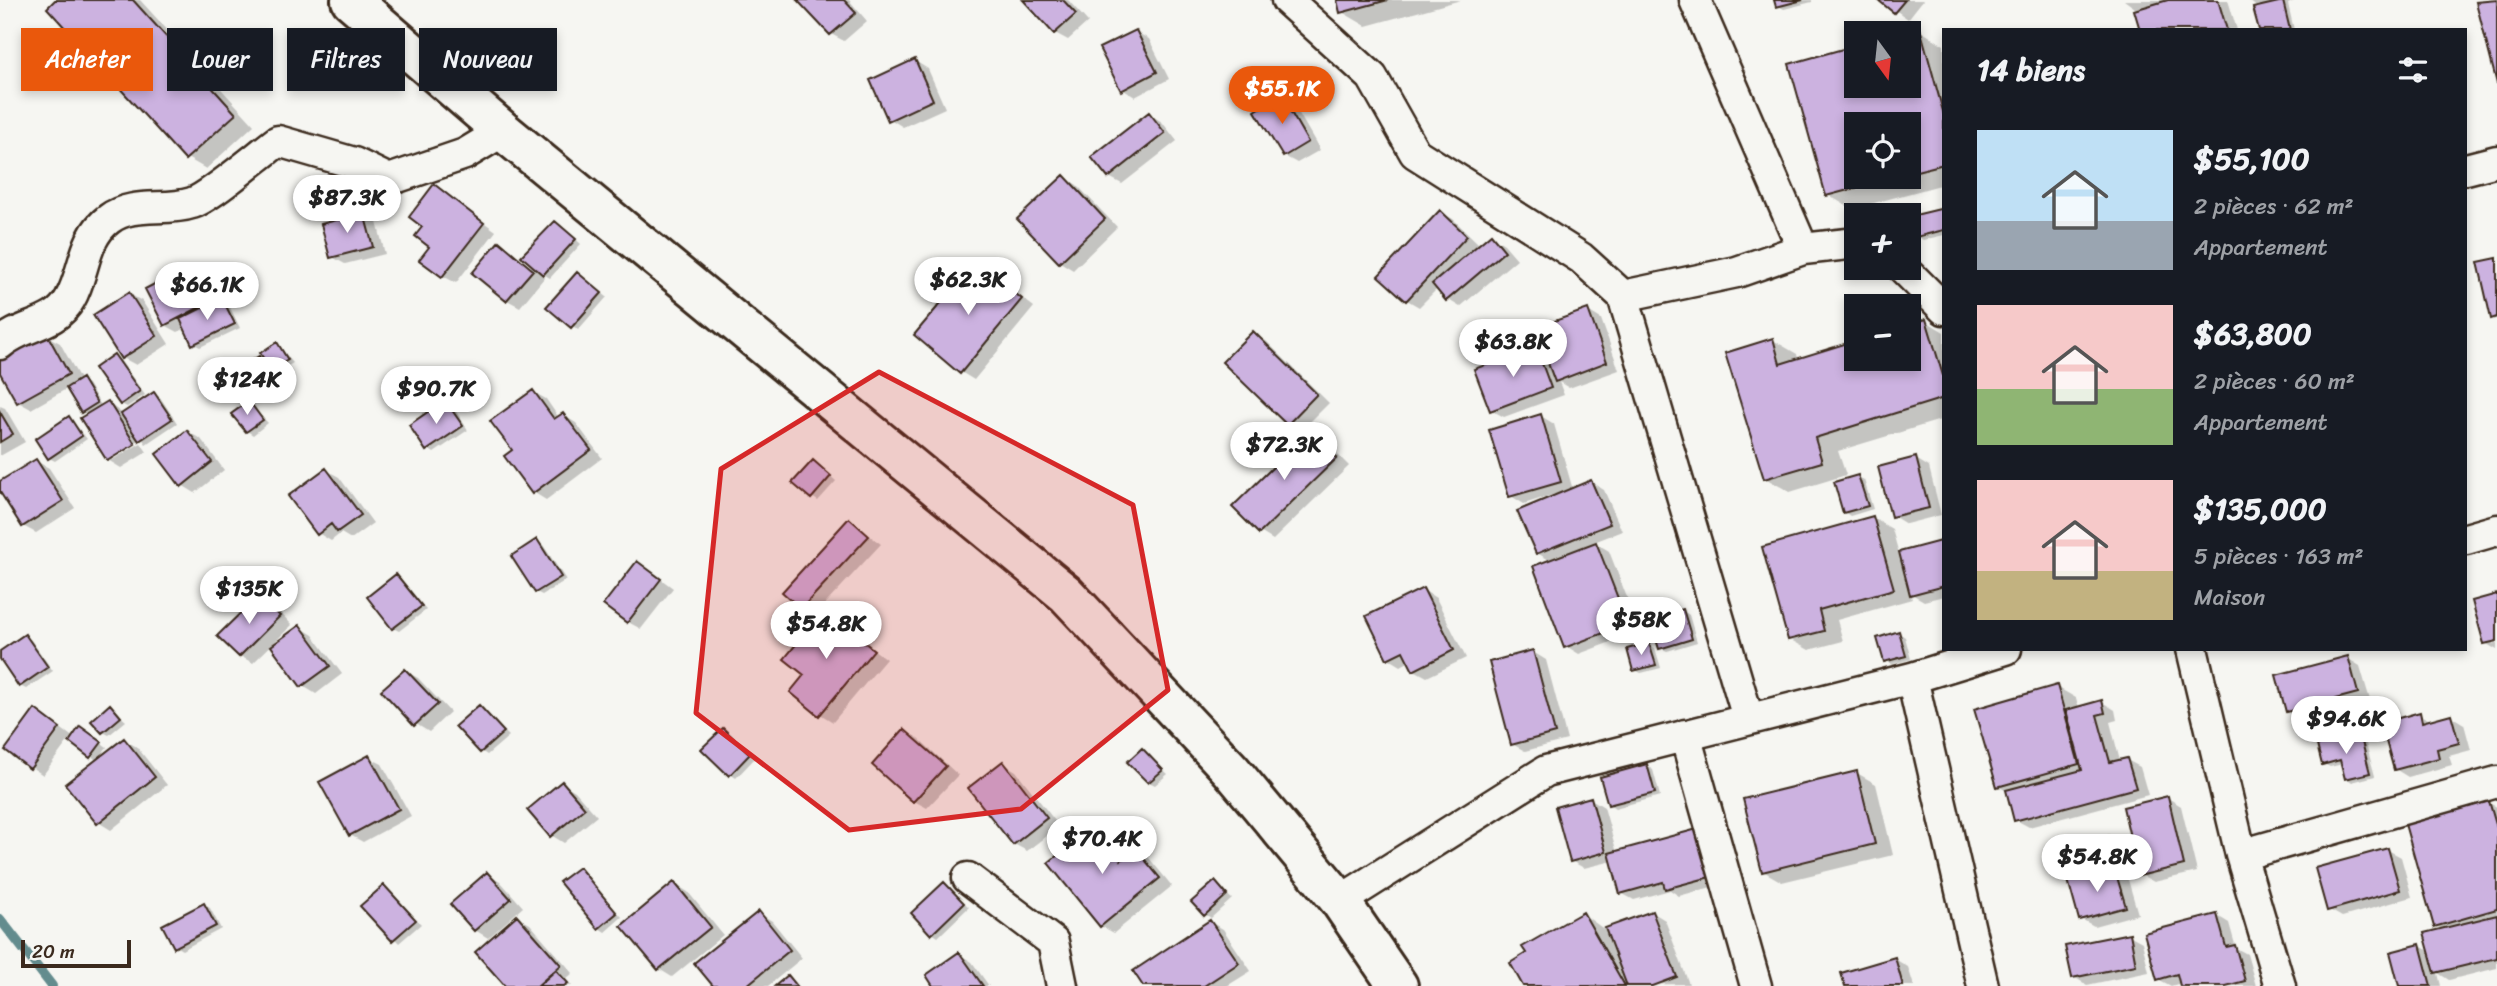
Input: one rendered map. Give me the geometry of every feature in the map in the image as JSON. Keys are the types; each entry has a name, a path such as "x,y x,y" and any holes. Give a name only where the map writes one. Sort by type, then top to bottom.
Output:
{"street":[{"path":"351,0 503,131 1066,594 1231,770 1340,901 1390,982"},
{"path":"1287,0 1372,77 1415,153 1581,258 1623,296 1748,718"},
{"path":"1695,0 1802,249"},
{"path":"0,344 7,337 53,318 70,300 94,234 110,218 136,208 193,203 278,141 354,163 389,180 465,154 503,131"},
{"path":"2467,169 2497,161"},
{"path":"1623,296 1737,272 1802,249 1844,244"},
{"path":"1915,280 1942,307"},
{"path":"2467,539 2497,530"},
{"path":"1340,901 1546,771 1912,678 2000,651"},
{"path":"2192,651 2241,855 2280,986"},
{"path":"1912,678 1983,986"},
{"path":"1685,735 1756,986"},
{"path":"2241,855 2497,782"},
{"path":"968,878 1053,942 1062,986"}],"highlighted area":[{"path":"879,372 1133,505 1168,690 1021,809 849,830 696,713 721,469"}],"building":[{"path":"55,0 133,0 167,38 167,91 215,91 236,114 185,160 122,91 153,91 153,28 65,28 47,8"},
{"path":"797,0 844,0 856,13 830,35"},
{"path":"1023,0 1063,0 1076,14 1054,34"},
{"path":"1337,0 1388,0 1340,13"},
{"path":"1774,0 1803,0 1776,7"},
{"path":"1878,0 1905,0 1894,13"},
{"path":"2168,0 2218,0 2226,28 2139,28 2134,10"},
{"path":"2497,0 2497,84 2476,2"},
{"path":"2283,1 2290,28 2258,28 2253,8"},
{"path":"1136,30 1157,72 1121,91 1099,48"},
{"path":"1922,35 1942,108 1942,165 1921,170 1921,112 1844,112 1844,189 1852,189 1826,196 1789,64 1844,49 1844,98 1922,98"},
{"path":"915,59 933,100 888,121 870,80"},
{"path":"1281,95 1308,142 1283,157 1255,111"},
{"path":"1149,112 1165,133 1108,178 1091,157"},
{"path":"1064,175 1105,219 1059,263 1017,219"},
{"path":"434,184 484,223 442,277 419,260 429,247 415,236 422,227 409,217"},
{"path":"1942,208 1942,230 1921,236 1921,214"},
{"path":"1440,210 1467,236 1406,301 1378,276"},
{"path":"364,213 373,247 330,258 321,224"},
{"path":"555,221 576,239 543,275 521,256"},
{"path":"1491,234 1505,251 1446,301 1432,284"},
{"path":"499,241 533,270 506,301 472,273"},
{"path":"2497,258 2497,317 2491,319 2478,262"},
{"path":"976,261 1022,299 960,374 914,335"},
{"path":"183,269 202,306 164,326 145,289"},
{"path":"577,272 602,293 571,328 546,307"},
{"path":"129,292 157,336 121,359 93,315"},
{"path":"222,298 235,324 192,345 180,319"},
{"path":"1588,309 1607,362 1555,382 1535,328"},
{"path":"1926,319 1942,372 1942,399 1815,438 1822,462 1764,479 1725,353 1773,338 1780,364 1844,344 1844,371 1921,371 1921,321"},
{"path":"1253,331 1317,394 1287,425 1222,362"},
{"path":"47,334 69,374 17,403 0,373 0,360"},
{"path":"277,342 288,360 271,370 260,353"},
{"path":"1536,347 1551,388 1490,411 1474,369"},
{"path":"114,354 140,391 120,405 94,368"},
{"path":"259,356 269,373 240,392 230,375"},
{"path":"82,378 97,403 81,413 66,388"},
{"path":"533,390 554,419 563,413 591,450 532,494 504,456 512,450 490,421"},
{"path":"154,392 172,419 139,441 121,414"},
{"path":"445,400 463,426 426,451 409,425"},
{"path":"108,401 135,444 107,461 80,418"},
{"path":"249,401 263,420 246,432 231,414"},
{"path":"0,412 13,434 0,442"},
{"path":"1541,414 1561,482 1509,497 1489,430"},
{"path":"69,416 82,436 48,459 35,439"},
{"path":"187,430 212,462 181,487 156,454"},
{"path":"1310,431 1337,458 1259,534 1232,507"},
{"path":"1916,457 1929,508 1891,517 1878,467"},
{"path":"36,459 63,501 22,527 0,492 0,481"},
{"path":"813,460 831,476 811,499 792,483"},
{"path":"326,468 361,515 337,532 331,524 317,535 288,496"},
{"path":"1858,475 1868,506 1843,513 1834,482"},
{"path":"1591,480 1610,524 1536,554 1517,511"},
{"path":"1873,516 1894,589 1819,610 1824,631 1788,640 1762,547"},
{"path":"849,518 869,536 801,609 782,592"},
{"path":"537,539 561,577 535,593 511,556"},
{"path":"1942,541 1942,587 1910,595 1899,552"},
{"path":"1596,542 1628,624 1564,648 1533,566"},
{"path":"637,561 661,579 627,623 603,605"},
{"path":"396,574 422,606 392,629 367,597"},
{"path":"1423,588 1454,650 1413,671 1403,651 1387,659 1366,616"},
{"path":"2497,594 2497,641 2484,644 2472,601"},
{"path":"259,595 280,616 239,657 217,636"},
{"path":"1683,609 1692,639 1659,649 1650,620"},
{"path":"824,610 874,650 819,716 790,692 804,675 784,659"},
{"path":"300,625 330,666 301,687 271,646"},
{"path":"1899,631 1906,656 1884,662 1877,638"},
{"path":"25,634 48,667 19,687 0,659 0,651"},
{"path":"1649,643 1656,665 1633,671 1627,649"},
{"path":"1533,650 1555,733 1511,745 1489,662"},
{"path":"2348,656 2358,693 2286,712 2276,675"},
{"path":"405,669 438,704 414,726 381,690"},
{"path":"2057,685 2079,764 1997,787 1974,709"},
{"path":"2102,700 2105,713 2097,715 2110,762 2127,758 2136,788 2014,821 2006,790 2082,770 2066,710"},
{"path":"110,704 121,717 102,733 91,721"},
{"path":"479,705 504,732 480,753 455,726"},
{"path":"35,709 60,728 30,769 5,750"},
{"path":"2420,712 2422,722 2451,714 2459,743 2437,749 2439,758 2394,770 2381,723"},
{"path":"80,726 102,742 90,758 69,742"},
{"path":"723,728 750,754 729,776 701,749"},
{"path":"904,729 946,766 913,802 872,765"},
{"path":"2360,734 2370,773 2345,779 2340,760 2322,765 2317,745"},
{"path":"124,738 155,777 97,824 65,784"},
{"path":"1142,748 1163,770 1148,783 1127,762"},
{"path":"369,755 399,809 349,836 319,782"},
{"path":"1003,761 1047,818 1013,845 968,788"},
{"path":"1647,764 1655,793 1608,805 1600,777"},
{"path":"1857,771 1875,844 1762,872 1743,799"},
{"path":"562,781 585,808 550,837 527,810"},
{"path":"2168,796 2184,865 2139,876 2123,807"},
{"path":"1591,797 1606,852 1570,862 1555,807"},
{"path":"2489,801 2497,828 2497,909 2434,927 2405,824"},
{"path":"1094,826 1121,860 1136,849 1160,878 1100,927 1048,863"},
{"path":"1701,828 1714,876 1665,889 1663,882 1620,894 1609,853"},
{"path":"2108,836 2115,863 2080,873 2072,846"},
{"path":"2388,848 2400,890 2327,911 2315,868"},
{"path":"579,867 617,913 598,929 559,882"},
{"path":"2114,867 2126,907 2079,920 2068,880"},
{"path":"487,872 511,899 474,931 450,904"},
{"path":"1215,881 1227,895 1204,916 1191,902"},
{"path":"674,882 711,927 658,970 621,926"},
{"path":"944,882 964,903 931,935 911,913"},
{"path":"384,885 416,920 392,941 360,906"},
{"path":"204,903 216,926 174,948 162,925"},
{"path":"759,911 790,950 746,986 713,986 694,963"},
{"path":"1652,911 1677,977 1653,986 1627,986 1605,928"},
{"path":"1583,912 1625,986 1523,986 1510,963 1526,953 1522,947"},
{"path":"2217,914 2226,947 2235,945 2245,981 2226,986 2180,986 2177,974 2157,980 2144,933"},
{"path":"517,915 561,965 537,986 505,986 475,952"},
{"path":"2497,915 2497,958 2435,973 2424,933"},
{"path":"1210,920 1239,963 1204,986 1143,986 1133,971"},
{"path":"2130,933 2136,965 2072,978 2065,946"},
{"path":"2420,944 2431,986 2399,986 2390,952"},
{"path":"959,952 983,986 933,986 926,975"},
{"path":"1895,957 1903,986 1845,986 1841,973"},
{"path":"556,970 568,983 564,986 538,986"},
{"path":"788,975 797,986 775,986"}],"waterway":[{"path":"0,919 52,986"}]}
